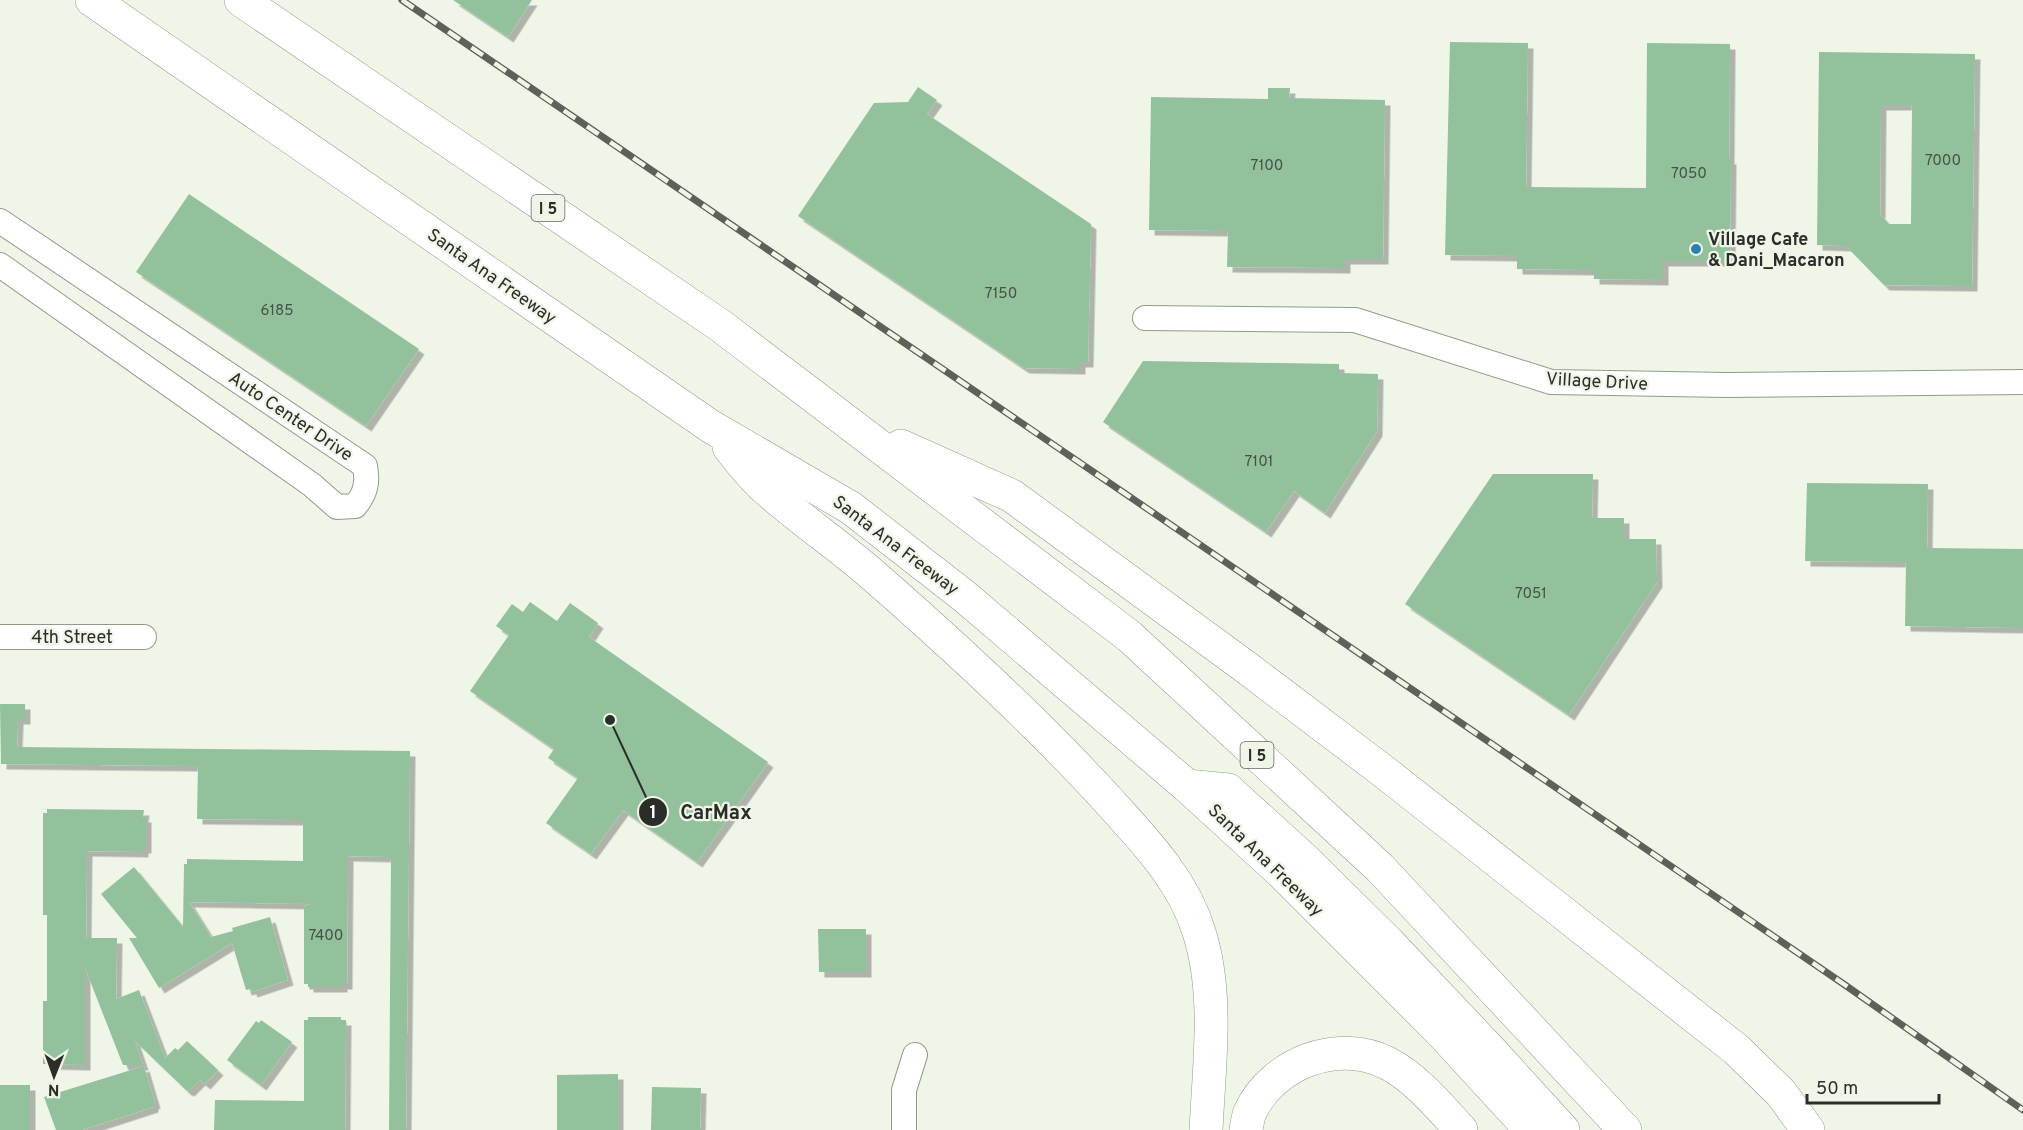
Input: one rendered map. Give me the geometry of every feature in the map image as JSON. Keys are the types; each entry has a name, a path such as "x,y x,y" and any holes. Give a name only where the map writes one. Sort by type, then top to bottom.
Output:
{"highway":[{"path":"69,0 159,47"},
{"name":"Santa Ana Freeway","path":"92,0 710,426 851,508 964,596 1187,786 1280,872 1426,1018 1531,1130"},
{"name":"I 5","path":"241,0 721,326 1129,636 1380,868 1625,1130"},
{"path":"850,423 1012,496 1243,665 1391,777 1737,1050 1781,1093 1808,1130"},
{"path":"710,426 763,487 875,577 953,645 1029,717 1158,856 1192,911 1205,954 1211,991 1206,1130"},
{"path":"1187,786 1228,790 1304,859 1396,951 1563,1130"},
{"path":"1246,1130 1250,1112 1266,1090 1296,1064 1323,1056 1352,1052 1378,1059 1407,1076 1461,1130"}],"street":[{"name":"Auto Center Drive","path":"0,221 365,466 367,479 364,496 355,506 337,507 312,485 0,266"},
{"name":"Village Drive","path":"1145,318 1355,320 1551,382 1727,385 2023,382"},
{"name":"4th Street","path":"0,637 144,637"},
{"path":"904,1130 904,1090 915,1055"}],"building":[{"path":"453,0 532,0 508,37"},
{"path":"1450,42 1528,43 1526,187 1646,188 1647,43 1730,44 1730,261 1663,261 1663,280 1594,279 1594,270 1517,269 1517,256 1445,255"},
{"path":"1819,52 1975,54 1972,286 1884,285 1846,246 1817,245","holes":["1881,105 1912,105 1911,224 1889,224 1880,214"]},
{"path":"918,87 937,100 927,114 1091,224 1088,362 1080,362 1080,369 1024,368 798,216 874,103 908,102"},
{"path":"1268,88 1290,88 1289,98 1385,100 1383,259 1345,259 1345,268 1227,267 1228,231 1149,230 1151,97 1268,99"},
{"path":"189,194 419,349 366,426 136,272"},
{"path":"1143,361 1339,364 1339,373 1378,374 1377,431 1325,513 1294,491 1266,532 1103,422"},
{"path":"1493,474 1593,474 1592,518 1624,518 1624,539 1656,539 1657,582 1569,715 1405,604"},
{"path":"1807,483 1928,484 1927,548 2023,549 2023,628 1905,626 1906,562 1805,561"},
{"path":"530,602 557,621 570,603 598,623 589,637 768,762 697,862 623,810 591,854 546,823 578,778 548,758 554,749 470,691 509,635 496,626 512,604 523,612"},
{"path":"0,704 25,704 25,719 18,719 17,747 410,751 406,1130 389,1130 391,857 348,856 347,984 342,984 342,987 308,987 308,984 304,984 304,906 311,904 189,902 211,937 270,917 288,980 252,992 251,989 246,990 232,943 159,988 129,938 137,938 101,894 134,867 183,927 184,864 187,864 187,859 303,861 303,820 197,819 198,766 1,764"},
{"path":"47,809 144,810 146,848 143,848 143,852 87,851 86,938 117,938 116,999 139,990 165,1058 187,1041 218,1070 205,1084 200,1080 189,1091 186,1090 135,1041 143,1065 123,1065 85,968 85,1065 43,1064 43,1001 47,1001 47,915 43,915 43,813 47,813"},
{"path":"818,929 866,929 866,972 819,972"},
{"path":"308,1017 341,1017 341,1020 346,1020 345,1130 214,1130 215,1100 304,1101 304,1020 308,1020"},
{"path":"261,1020 292,1042 261,1085 227,1060 256,1021 259,1023"},
{"path":"144,1066 155,1103 153,1107 82,1130 56,1130 44,1097"},
{"path":"618,1074 618,1130 557,1130 557,1075"},
{"path":"0,1085 30,1085 30,1130 0,1130"},
{"path":"652,1087 701,1088 700,1130 651,1130"}],"railway":[{"path":"402,0 1845,985 2023,1110"}],"place":[{"name":"Village Cafe & Dani_Macaron","path":"1696,249"},
{"name":"CarMax","path":"610,720"}]}
